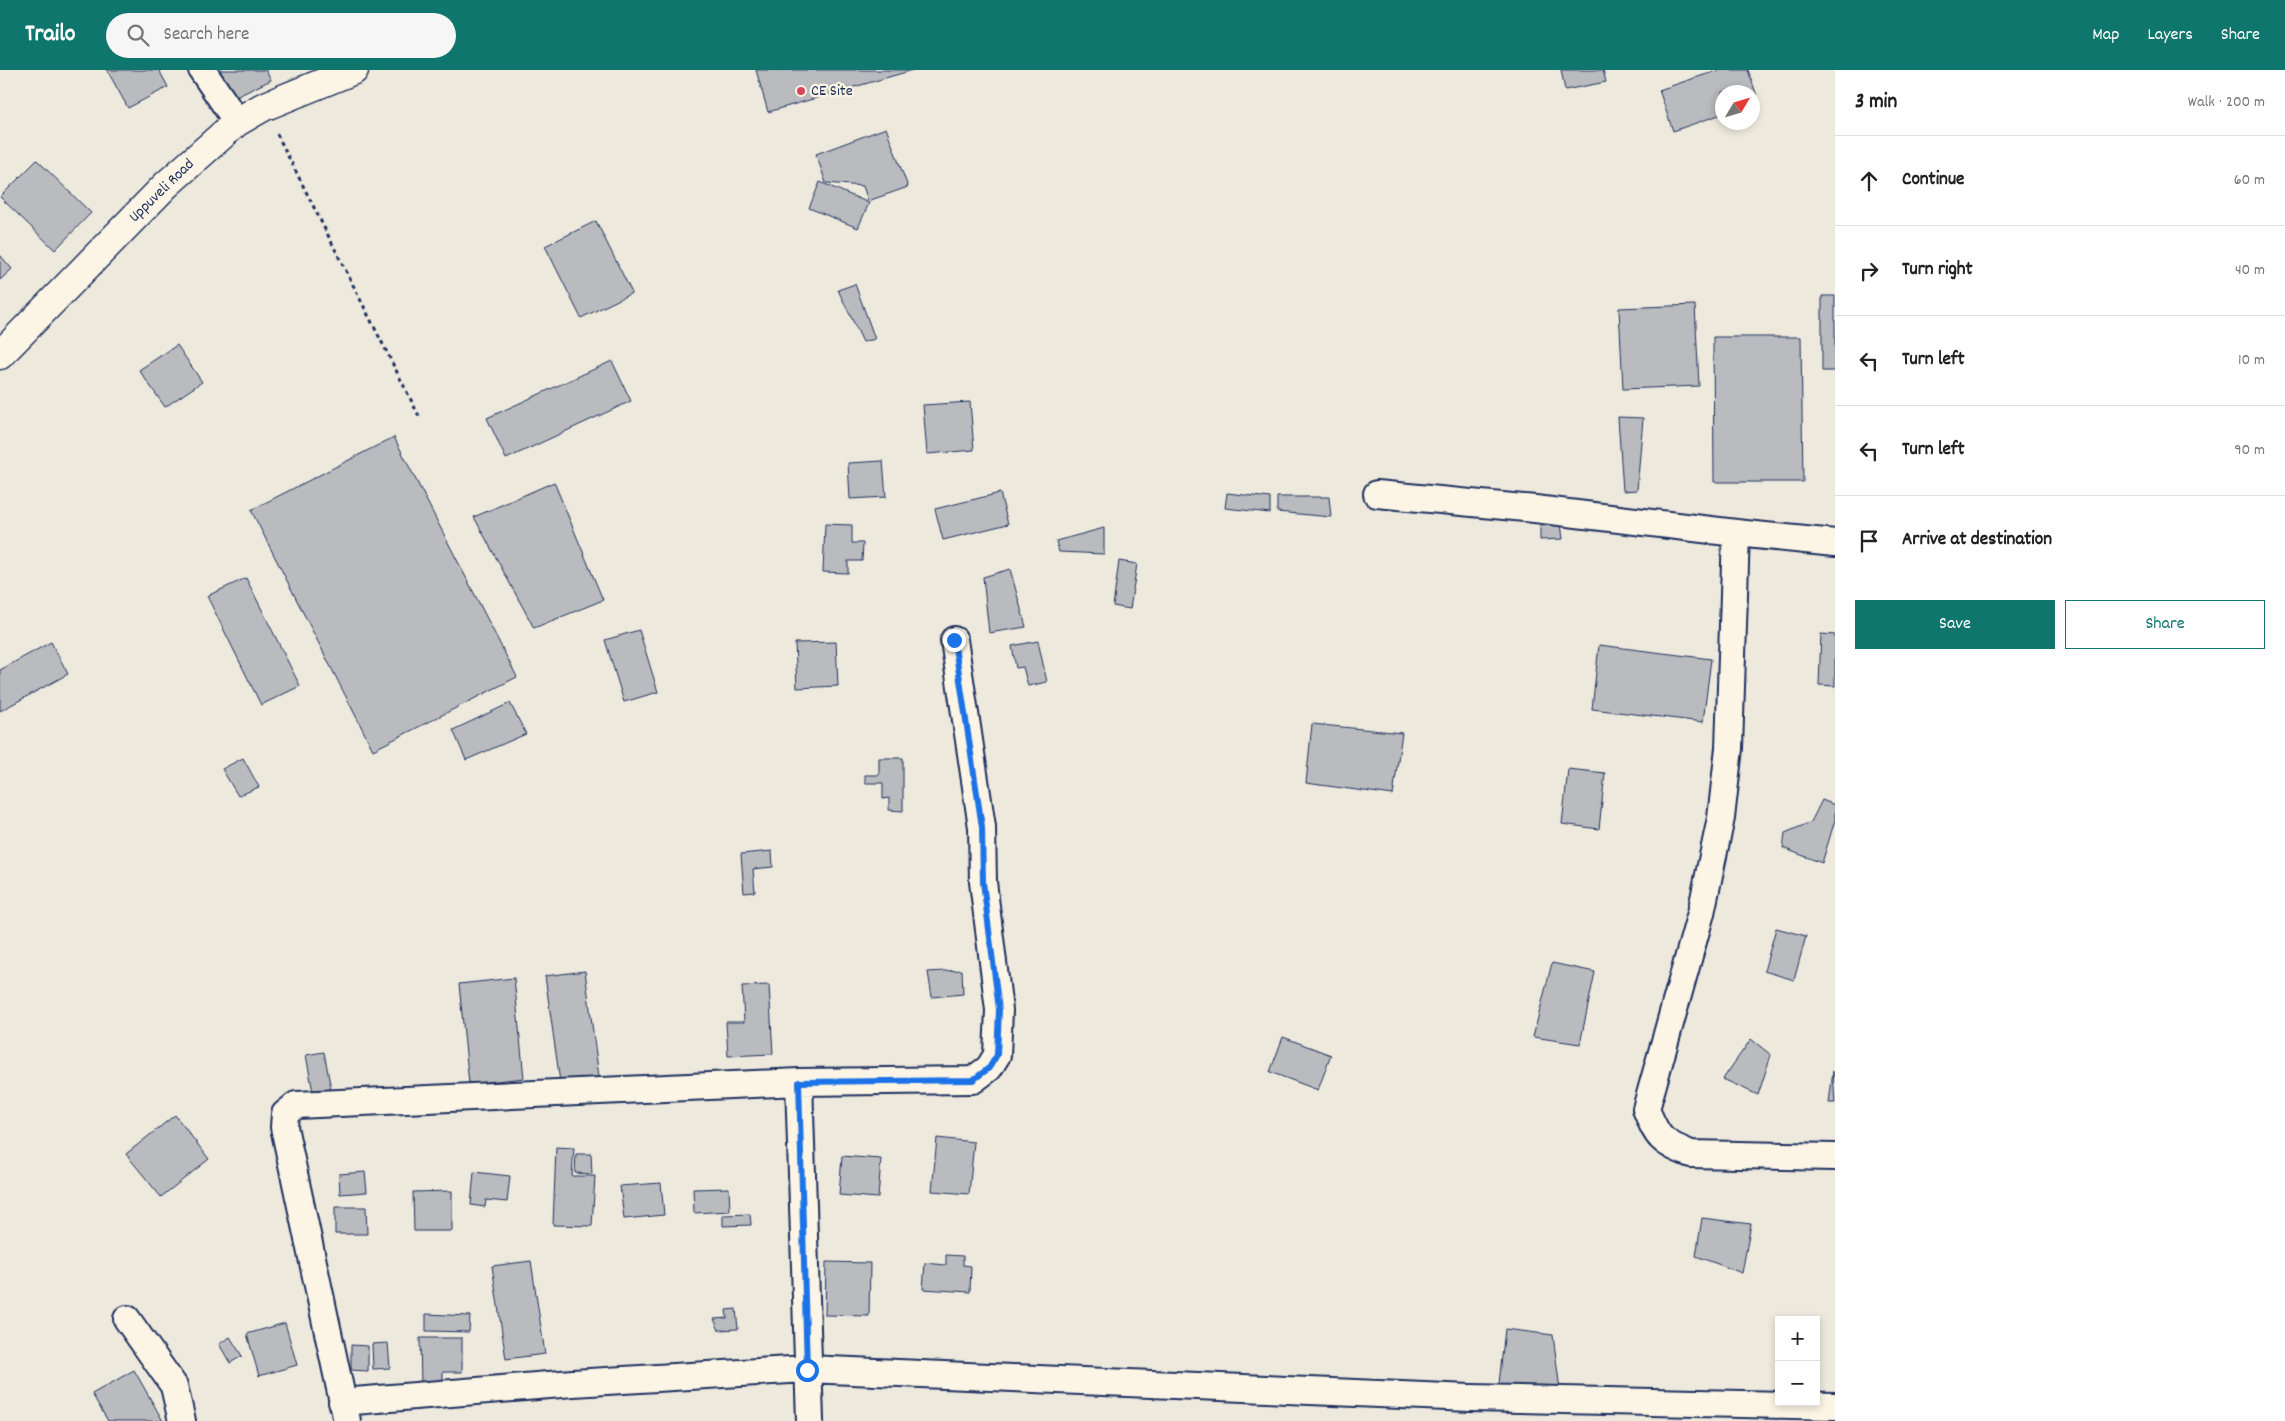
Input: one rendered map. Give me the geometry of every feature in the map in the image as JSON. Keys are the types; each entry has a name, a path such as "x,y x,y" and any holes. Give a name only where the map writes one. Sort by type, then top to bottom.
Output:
{"main road":[{"name":"Uppuveli Road","path":"0,356 166,184 237,122 263,107 354,70"}],"street":[{"path":"202,70 237,122"},
{"path":"1377,494 1535,509 1835,543"},
{"path":"1736,533 1729,748 1721,818 1701,913 1646,1109 1656,1134 1670,1146 1691,1154 1835,1156"},
{"path":"954,640 982,827 983,882 999,1010 997,1055 989,1068 973,1080 799,1082 296,1105 285,1114 284,1127 344,1411 574,1383 807,1370 1470,1398 1835,1406"},
{"path":"799,1082 810,1421"},
{"path":"127,1319 174,1386 182,1421"}],"path":[{"path":"263,107 419,416"}],"building":[{"path":"107,70 159,70 168,87 128,108"},
{"path":"220,70 266,70 271,80 234,98"},
{"name":"CE Site","path":"756,70 913,70 768,112"},
{"path":"1561,70 1603,70 1606,82 1565,90"},
{"path":"1719,70 1748,70 1753,85 1715,85 1715,116 1673,131 1659,90"},
{"path":"886,128 908,187 868,201 863,186 826,183 816,154"},
{"path":"37,160 91,213 55,250 0,197"},
{"path":"820,182 869,203 858,228 809,208"},
{"path":"596,221 632,293 581,318 545,246"},
{"path":"0,255 12,269 0,280"},
{"path":"855,284 875,339 863,342 838,290"},
{"path":"1822,296 1835,296 1835,371 1822,371"},
{"path":"1695,305 1699,386 1623,389 1619,308"},
{"path":"1713,337 1801,337 1803,482 1714,482"},
{"path":"177,345 202,382 165,407 139,370"},
{"path":"612,361 631,401 506,459 487,418"},
{"path":"970,402 974,450 927,454 923,405"},
{"path":"1618,417 1643,418 1637,490 1623,491"},
{"path":"394,437 517,677 373,750 251,510"},
{"path":"883,461 886,497 850,499 848,463"},
{"path":"554,482 603,600 534,628 474,517"},
{"path":"1000,493 1008,524 943,540 935,509"},
{"path":"1227,493 1270,498 1270,513 1225,508"},
{"path":"1277,497 1329,497 1331,517 1277,512"},
{"path":"1540,521 1561,524 1563,539 1540,540"},
{"path":"825,524 852,525 852,543 863,543 862,561 848,561 848,573 823,572"},
{"path":"1104,528 1104,554 1059,552 1056,541"},
{"path":"1119,561 1137,564 1130,609 1113,606"},
{"path":"1010,569 1026,627 989,633 983,577"},
{"path":"246,578 300,686 261,705 207,596"},
{"path":"639,630 658,692 624,702 605,640"},
{"path":"1821,634 1835,635 1835,686 1819,685"},
{"path":"1038,641 1047,682 1028,686 1023,667 1016,668 1012,646"},
{"path":"51,642 68,674 0,711 0,670"},
{"path":"836,642 838,686 797,688 795,643"},
{"path":"1599,645 1711,659 1703,722 1592,709"},
{"path":"510,703 526,734 466,760 453,730"},
{"path":"1312,724 1402,733 1393,795 1306,783"},
{"path":"243,758 259,787 238,796 222,769"},
{"path":"879,758 903,758 903,811 889,810 889,798 883,799 883,783 865,783 865,775 879,775"},
{"path":"1568,769 1605,773 1599,829 1562,824"},
{"path":"1822,800 1835,805 1835,820 1822,863 1783,848 1785,833 1811,822"},
{"path":"772,851 773,867 753,869 755,892 744,893 741,854"},
{"path":"1776,928 1806,936 1794,980 1764,971"},
{"path":"1552,963 1595,972 1580,1044 1533,1037"},
{"path":"962,970 963,994 932,997 928,972"},
{"path":"585,971 599,1077 560,1082 545,976"},
{"path":"514,978 524,1078 469,1084 459,984"},
{"path":"769,985 773,1054 728,1056 726,1022 744,1022 742,986"},
{"path":"1283,1037 1331,1055 1318,1090 1270,1072"},
{"path":"1751,1039 1771,1055 1758,1095 1723,1079"},
{"path":"324,1052 331,1089 313,1092 306,1055"},
{"path":"1833,1071 1835,1103 1829,1103"},
{"path":"175,1115 209,1159 161,1197 126,1154"},
{"path":"937,1138 974,1142 969,1194 932,1191"},
{"path":"556,1147 574,1148 572,1176 595,1176 592,1226 553,1225"},
{"path":"576,1154 591,1154 592,1174 575,1173"},
{"path":"842,1156 881,1159 878,1198 839,1195"},
{"path":"365,1172 367,1192 340,1194 339,1174"},
{"path":"474,1172 510,1176 507,1202 486,1200 485,1207 471,1205"},
{"path":"661,1183 664,1215 624,1219 620,1186"},
{"path":"729,1188 730,1211 694,1213 693,1189"},
{"path":"452,1191 452,1231 414,1231 413,1192"},
{"path":"335,1207 366,1207 367,1234 335,1234"},
{"path":"750,1214 751,1225 723,1226 723,1215"},
{"path":"1702,1218 1751,1224 1742,1273 1696,1256"},
{"path":"946,1255 963,1256 963,1265 971,1266 970,1292 923,1289 925,1263 946,1265"},
{"path":"531,1261 545,1354 506,1359 492,1266"},
{"path":"826,1262 870,1263 869,1316 825,1315"},
{"path":"736,1309 738,1329 719,1330 714,1319 727,1318 726,1310"},
{"path":"426,1314 470,1316 469,1332 426,1331"},
{"path":"285,1323 297,1365 259,1376 247,1334"},
{"path":"1505,1329 1553,1335 1560,1390 1498,1393"},
{"path":"230,1337 242,1356 230,1363 219,1344"},
{"path":"420,1338 462,1338 462,1372 443,1372 443,1386 421,1386"},
{"path":"388,1343 390,1368 373,1369 372,1344"},
{"path":"351,1345 368,1346 368,1371 351,1370"},
{"path":"134,1370 163,1421 108,1421 92,1394"}],"place":[{"name":"CE Site","path":"801,91"}],"route":[{"path":"807,1370 799,1082 973,1080 989,1068 997,1055 999,1010 983,882 982,827 954,640"}]}
